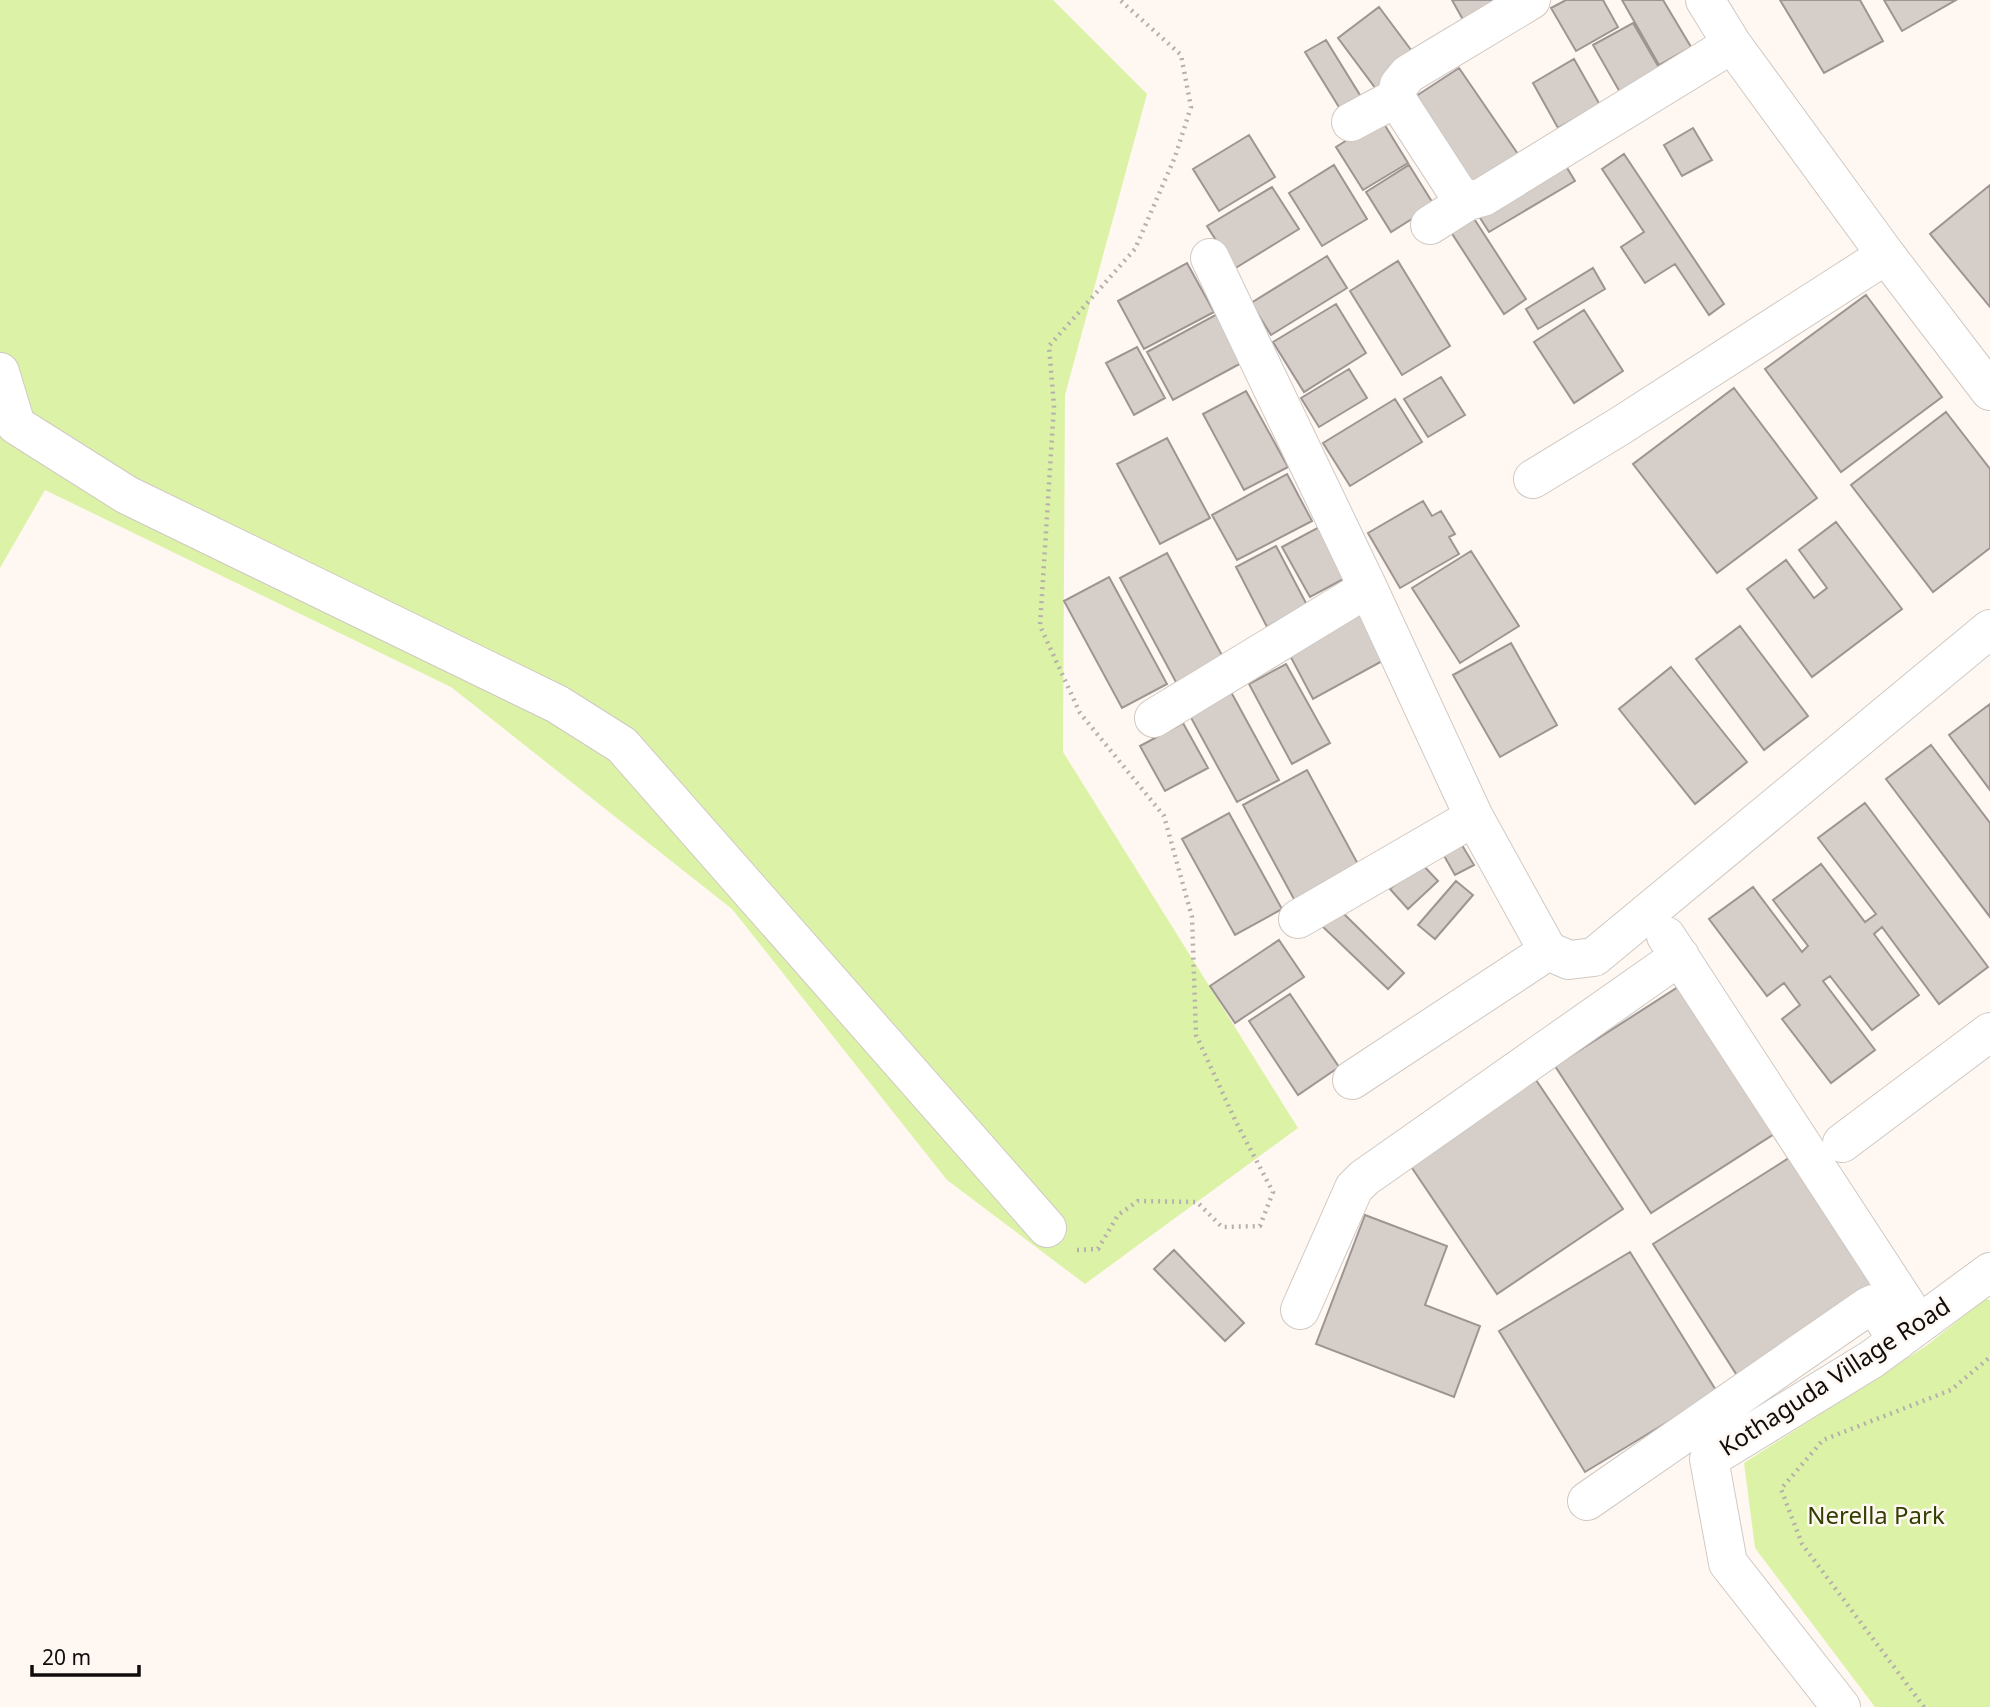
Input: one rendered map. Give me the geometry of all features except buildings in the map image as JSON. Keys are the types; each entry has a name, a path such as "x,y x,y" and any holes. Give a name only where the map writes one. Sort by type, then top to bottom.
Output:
{"street":[{"path":"1468,201 1457,192 1396,97 1399,85 1408,74 1531,0"},
{"path":"1704,0 1732,44 1990,391"},
{"path":"1430,225 1468,201 1483,197 1732,44"},
{"path":"1350,122 1396,97"},
{"path":"1533,479 1886,254"},
{"path":"1210,258 1474,817 1548,951 1569,960 1594,957 1990,629"},
{"path":"0,372 16,425 127,495 557,704 622,745 1047,1228"},
{"path":"1154,718 1367,588"},
{"path":"1298,919 1474,817"},
{"path":"1650,911 1680,956 1908,1333"},
{"path":"1352,1080 1548,951"},
{"path":"1300,1310 1354,1188 1364,1178 1680,956"},
{"path":"1842,1143 1990,1032"},
{"name":"Kothaguda Village Road","path":"1841,1707 1728,1563 1709,1459 1872,1359 1990,1272"},
{"path":"1587,1501 1872,1304 1908,1333"}],"path":[{"path":"1924,1707 1802,1544 1781,1489 1823,1440 1951,1390 1990,1357"}],"green space":[{"path":"0,0 1053,0 1147,94 1065,395 1063,752 1298,1128 1085,1284 947,1180 732,909 451,687 45,490 0,568"},
{"name":"Nerella Park","path":"1985,1299 1990,1300 1990,1707 1875,1707 1755,1548 1744,1463 1926,1346"}]}
